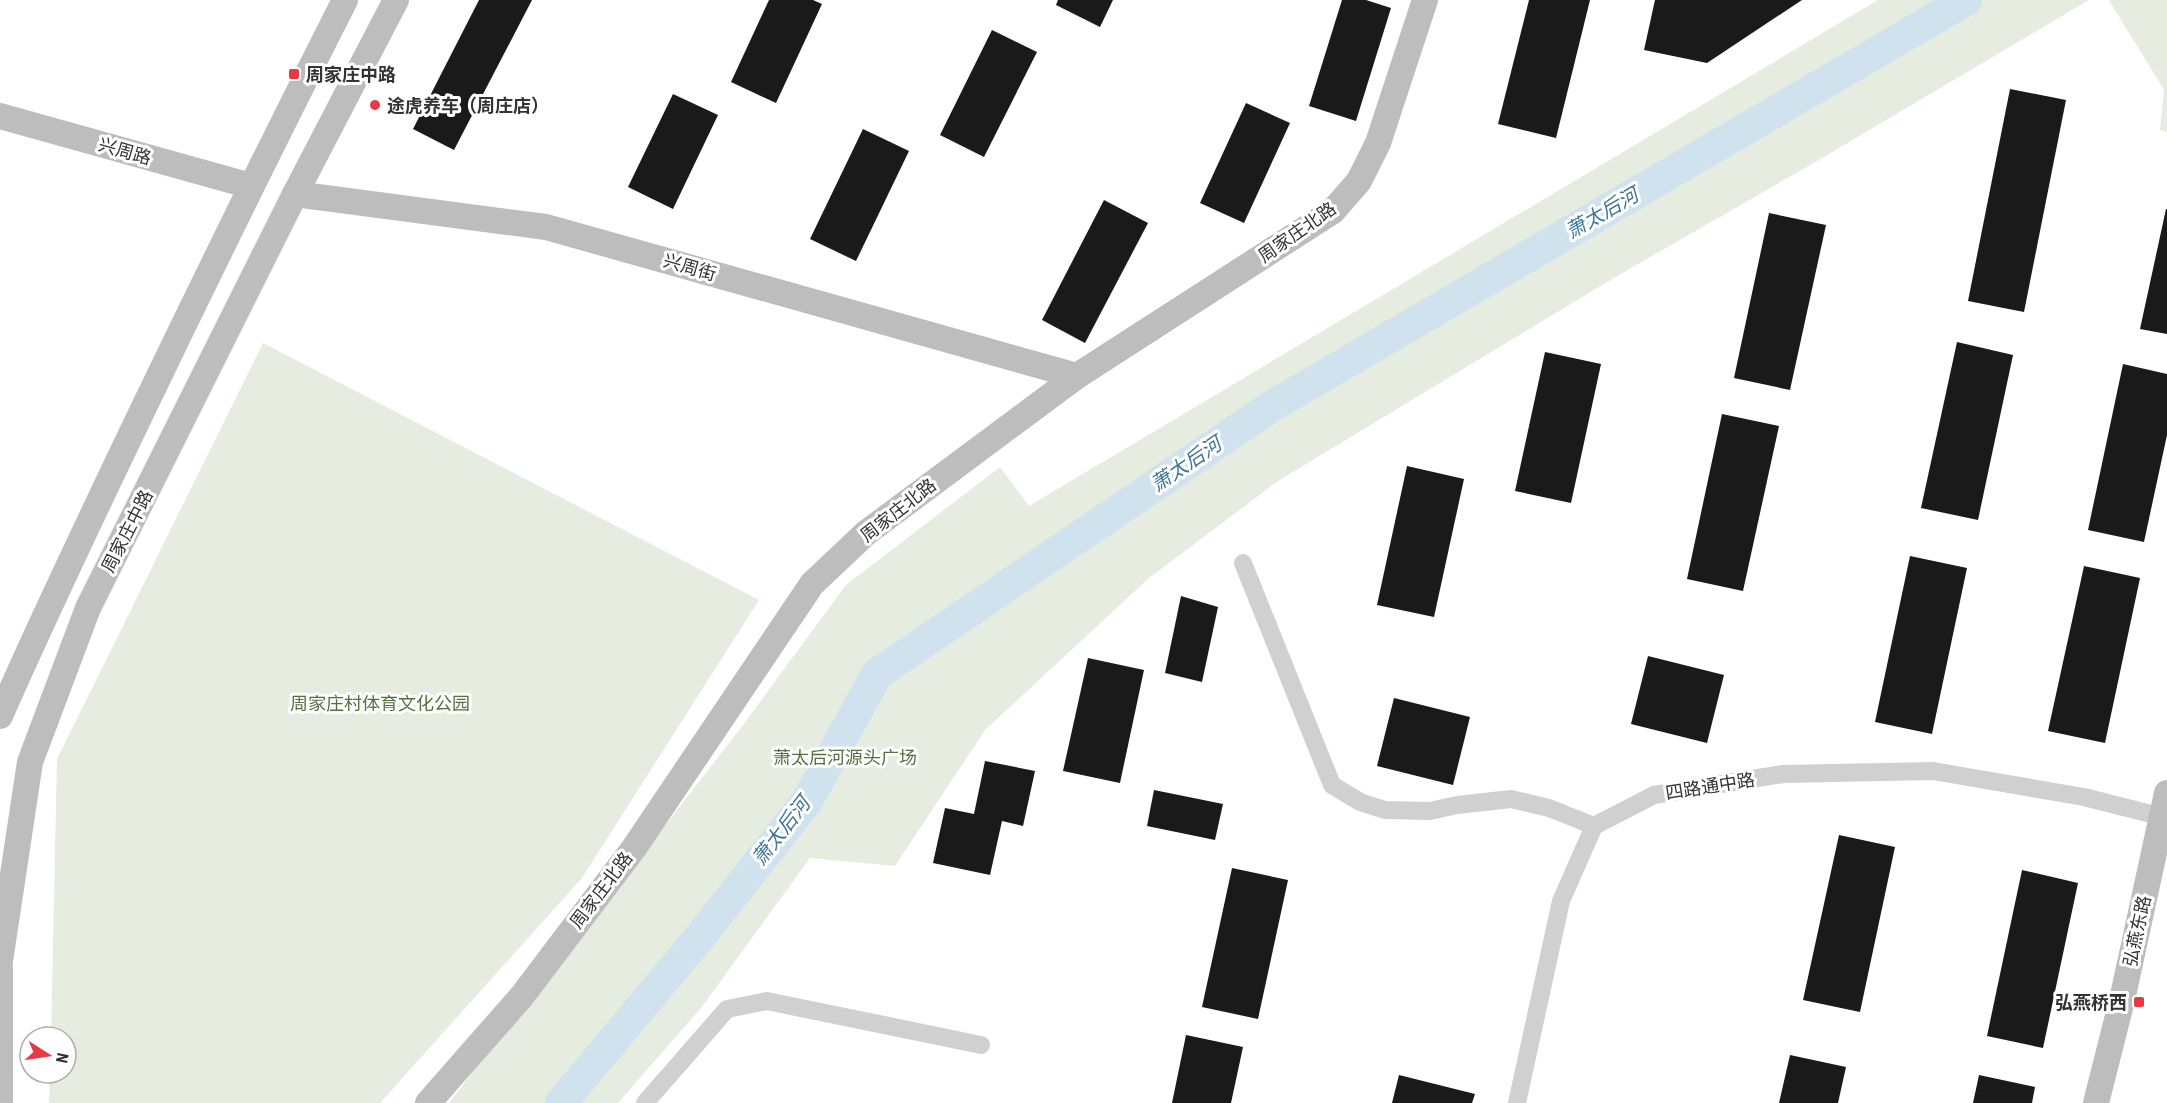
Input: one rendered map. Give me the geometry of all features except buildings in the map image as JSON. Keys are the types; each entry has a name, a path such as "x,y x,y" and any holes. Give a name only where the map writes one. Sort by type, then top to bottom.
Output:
{"street":[{"name":"周家庄中路","path":"0,716 82,537 251,186 345,0"},
{"name":"周家庄中路","path":"0,961 30,762 88,608 295,194 396,0"},
{"name":"周家庄北路","path":"428,1103 522,996 634,848 812,584 866,533 1077,375 1333,211 1359,181 1378,143 1425,0"},
{"name":"兴周路","path":"0,116 251,186"},
{"name":"兴周街","path":"295,194 546,227 1077,375"},
{"path":"1243,563 1332,785 1360,802 1385,810 1430,811 1457,805 1511,800 1549,808 1594,826 1561,902 1517,1103"},
{"name":"四路通中路","path":"1594,826 1654,795 1783,774 1933,771 2165,810"},
{"name":"弘燕东路","path":"2096,1103 2165,810"},
{"path":"0,968 0,1103"},
{"path":"645,1103 727,1009 767,1001 981,1045"}],"green space":[{"name":"萧太后河源头广场","path":"1878,0 2089,0 1612,279 1278,481 1149,578 985,730 895,866 810,858 701,1008 618,1103 449,1103 740,729 846,585 1000,467 1029,506"},
{"path":"2109,0 2167,0 2167,132 2160,130 2164,90"},
{"name":"周家庄村体育文化公园","path":"263,343 759,600 582,878 380,1103 49,1103 50,1085 78,1085 78,1025 51,1025 57,759"}],"waterway":[{"name":"萧太后河","path":"561,1103 699,938 807,801 877,674 1272,406 1966,0"}],"place":[{"name":"周家庄中路","path":"294,74"},
{"name":"途虎养车（周庄店）","path":"375,105"},
{"name":"弘燕桥西","path":"2139,1002"}]}
